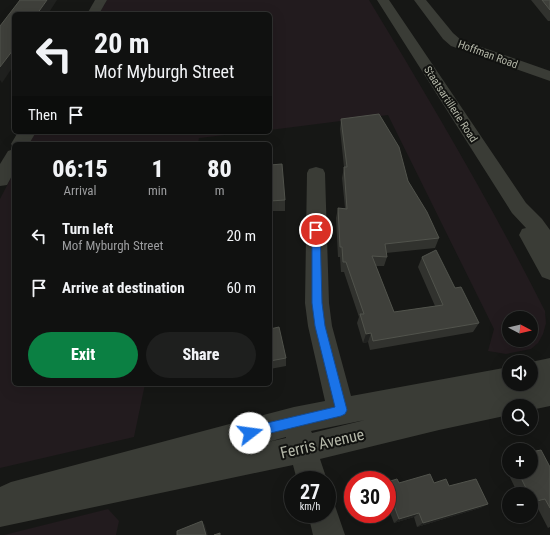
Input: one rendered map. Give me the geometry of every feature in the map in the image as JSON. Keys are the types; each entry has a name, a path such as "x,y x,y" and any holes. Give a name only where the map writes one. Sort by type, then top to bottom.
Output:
{"street":[{"path":"94,12 101,0"},
{"name":"Staatsartillerie Road","path":"383,0 519,208 535,224 550,247"},
{"name":"Hoffman Road","path":"420,0 448,36 456,43 550,76"},
{"path":"0,180 12,159"},
{"path":"316,172 317,303 320,326 341,410"},
{"name":"Staatsartillerie Road","path":"519,208 525,228 550,271"},
{"path":"538,373 550,370"},
{"name":"Ferris Avenue","path":"0,500 294,421 341,410 458,390 502,381"},
{"name":"Ferris Avenue","path":"0,512 303,449 439,416 550,393"},
{"path":"294,421 309,471"},
{"path":"326,523 329,535"}],"shaded area":[{"path":"107,0 369,0 460,154 545,311 546,323 543,334 538,343 538,311 502,311 502,347 533,347 531,349 506,354 488,351 494,329 388,115 272,130 272,12 100,12"},
{"path":"34,134 233,134 199,138 198,142 30,142"},
{"path":"12,176 12,386 145,386 134,437 0,468 0,199"},
{"path":"108,509 119,521 116,535 4,535"}],"building":[{"path":"20,0 47,0 38,12 12,12 12,51 0,67 0,26"},
{"path":"542,0 550,0 550,10"},
{"path":"379,114 399,147 408,181 427,212 439,238 385,244 387,257 372,256 394,312 443,305 422,257 436,250 455,288 461,287 479,323 373,341 371,333 366,334 360,314 364,314 346,262 343,262 342,247 340,247 338,208 347,209 344,167 347,167 341,119"},
{"path":"282,164 285,200 272,201 272,165"},
{"path":"279,327 286,358 272,361 272,329"},
{"path":"541,450 550,467 550,508 545,499 538,501 538,487 526,487 522,479 538,479 538,451"},
{"path":"430,474 434,483 446,479 449,486 476,479 488,504 423,523 419,513 399,519 396,511 396,479 399,483"},
{"path":"202,521 206,535 177,535 177,531"}],"route":[{"path":"250,433 341,410 320,326 317,303 316,230"}]}
